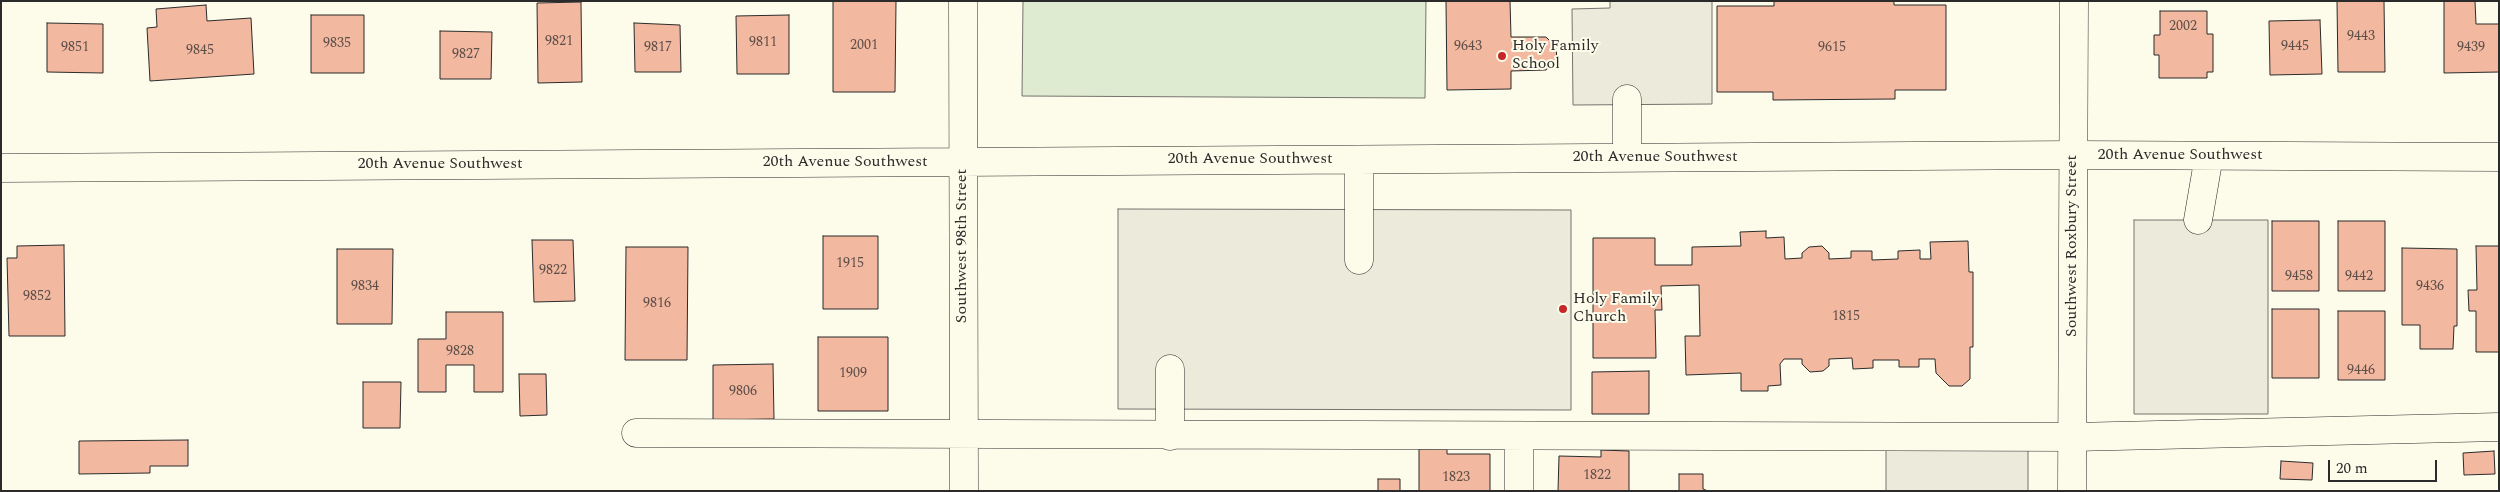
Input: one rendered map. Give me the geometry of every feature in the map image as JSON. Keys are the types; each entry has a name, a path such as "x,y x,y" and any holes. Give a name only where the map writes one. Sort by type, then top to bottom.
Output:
{"street":[{"name":"Southwest 98th Street","path":"962,1 964,491"},
{"name":"Southwest Roxbury Street","path":"2072,491 2074,1"},
{"path":"1627,158 1628,99"},
{"name":"20th Avenue Southwest","path":"1,168 2074,155 2499,157"},
{"path":"2198,220 2209,156"},
{"path":"1359,160 1359,260"},
{"path":"1170,369 1170,436"},
{"path":"636,433 964,436 1519,436 1929,447 2072,437 2499,427"},
{"path":"1519,436 1519,491"}],"green space":[{"path":"1023,1 1426,1 1425,98 1022,96"}],"shaded area":[{"path":"1610,1 1712,1 1712,104 1573,105 1572,9 1610,8"},
{"path":"1118,209 1571,210 1571,410 1118,409"},
{"path":"2134,220 2268,220 2268,414 2134,414"},
{"path":"1886,448 2028,448 2028,491 1886,491"}],"building":[{"path":"833,1 896,1 895,92 833,92"},
{"path":"1446,1 1510,1 1511,37 1546,37 1556,47 1557,60 1546,70 1511,71 1511,89 1447,90"},
{"path":"1774,1 1894,1 1894,5 1946,5 1946,90 1895,90 1895,99 1773,100 1773,92 1717,92 1717,6 1774,6"},
{"path":"2337,1 2384,1 2385,72 2338,72"},
{"path":"2444,1 2475,1 2476,24 2499,24 2499,72 2444,73"},
{"path":"581,2 582,82 538,83 537,3"},
{"path":"206,5 207,21 251,18 254,74 150,81 147,28 157,27 156,9"},
{"path":"2160,11 2207,11 2207,34 2213,34 2213,72 2207,72 2207,78 2159,78 2159,55 2154,55 2154,35 2160,35"},
{"path":"311,15 364,15 364,73 311,73"},
{"path":"789,15 789,74 737,74 736,16"},
{"path":"2320,20 2322,74 2270,75 2269,21"},
{"path":"47,23 103,24 103,73 47,72"},
{"path":"634,23 680,25 681,72 635,72"},
{"path":"440,31 492,32 491,79 440,79"},
{"path":"2272,221 2319,221 2319,291 2272,291"},
{"path":"2338,221 2385,221 2385,291 2338,291"},
{"path":"1766,231 1766,238 1784,237 1785,259 1802,258 1802,253 1809,247 1822,246 1829,253 1829,259 1851,258 1851,251 1872,251 1872,260 1898,259 1898,251 1920,250 1920,259 1931,259 1930,242 1968,241 1969,272 1973,272 1973,347 1970,347 1970,379 1962,386 1949,386 1936,373 1935,359 1919,359 1919,367 1899,367 1899,360 1873,360 1873,368 1853,369 1852,358 1829,359 1829,366 1823,371 1810,372 1802,364 1802,359 1784,359 1780,364 1781,385 1768,386 1768,391 1741,391 1741,373 1686,375 1685,336 1700,336 1699,285 1661,286 1662,310 1655,310 1656,358 1593,358 1593,238 1655,238 1655,265 1692,265 1692,247 1741,246 1740,232"},
{"path":"823,236 878,236 878,309 823,309"},
{"path":"532,240 573,240 575,301 534,302"},
{"path":"64,245 65,336 9,336 7,258 17,258 17,246"},
{"path":"2476,246 2499,246 2499,352 2476,352 2476,311 2469,311 2468,290 2477,290"},
{"path":"626,247 688,247 687,360 625,360"},
{"path":"2402,248 2457,249 2457,326 2454,326 2453,349 2420,349 2420,325 2402,325"},
{"path":"337,249 393,249 392,324 337,324"},
{"path":"2272,309 2319,309 2319,378 2272,378"},
{"path":"2338,311 2385,311 2385,380 2338,380"},
{"path":"446,312 503,312 503,392 474,392 474,365 446,365 446,392 418,392 418,339 446,339"},
{"path":"818,337 888,337 888,411 818,411"},
{"path":"773,364 774,419 713,420 713,365"},
{"path":"1649,371 1649,414 1592,414 1592,372"},
{"path":"519,374 546,374 547,415 520,416"},
{"path":"363,382 401,382 400,428 363,428"},
{"path":"188,440 188,466 150,466 150,473 79,474 79,441"},
{"path":"1419,449 1447,449 1447,454 1490,454 1490,491 1419,491"},
{"path":"1601,450 1629,451 1629,491 1558,491 1559,456 1601,457"},
{"path":"2494,451 2495,474 2464,475 2463,453"},
{"path":"2281,461 2313,463 2312,480 2280,479"},
{"path":"1679,474 1703,474 1703,489 1708,491 1679,491"},
{"path":"1378,479 1400,479 1400,491 1378,491"}],"place":[{"name":"Holy Family School","path":"1502,56"},
{"name":"Holy Family Church","path":"1563,309"}]}
